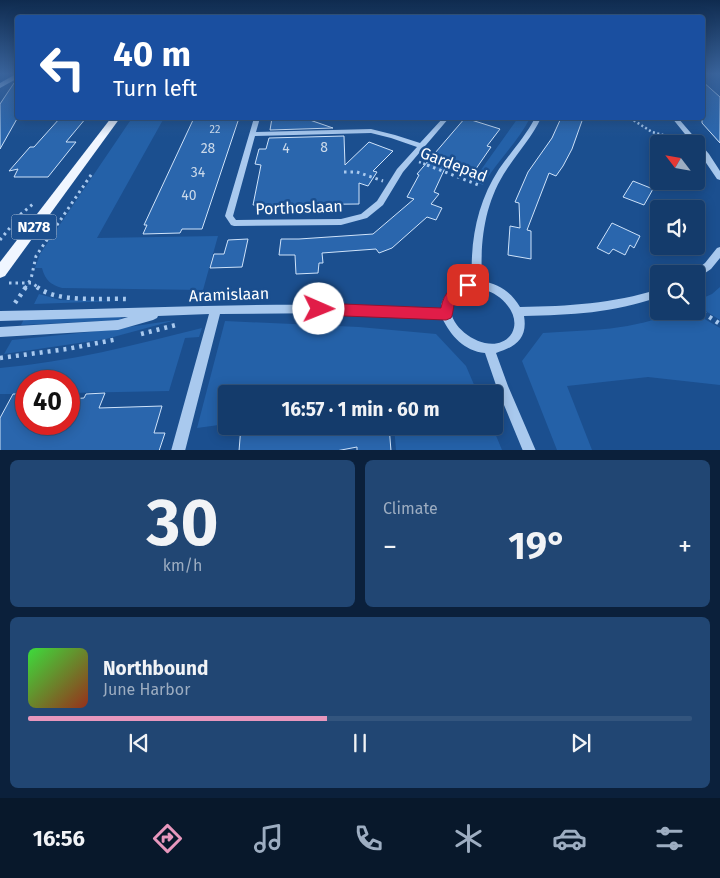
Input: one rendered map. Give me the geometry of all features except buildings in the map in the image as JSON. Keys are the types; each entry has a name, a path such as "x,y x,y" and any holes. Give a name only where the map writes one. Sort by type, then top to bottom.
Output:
{"main road":[{"name":"N278","path":"0,272 114,120"}],"street":[{"path":"256,120 252,134 371,132 393,136 421,146"},
{"name":"Porthoslaan","path":"252,134 229,216 231,221 238,223 340,222 353,220 374,210 388,194 400,171 444,120"},
{"path":"477,285 478,234 483,211 491,190 537,120"},
{"path":"677,120 689,135"},
{"path":"705,156 720,177"},
{"path":"705,268 720,251"},
{"path":"468,285 486,286 501,293 508,298 518,312 519,330 515,338 509,344 489,349 474,346 461,338 451,326 446,314 449,298 454,292 468,285"},
{"path":"518,312 601,309 650,296"},
{"path":"178,450 216,309"},
{"name":"Aramislaan","path":"0,316 216,309 371,310 446,314"},
{"name":"Aramislaan","path":"0,332 118,325 163,312"},
{"path":"489,349 506,396 530,450"}],"path":[{"path":"633,120 654,133 662,135"},
{"name":"Gardepad","path":"410,159 491,190"},
{"path":"17,301 29,283 36,256 96,167"},
{"path":"344,172 357,172 393,184"},
{"path":"0,240 21,214 33,204"},
{"path":"13,283 29,283 46,294 58,297 133,299"},
{"path":"705,314 720,324"},
{"path":"136,335 185,322"},
{"path":"0,358 67,350 121,339"}],"shaded area":[{"path":"131,120 163,120 97,238 218,236 203,290 62,288 49,281 42,268 35,268 40,254"},
{"path":"517,120 529,120 483,185 473,181"},
{"path":"720,287 720,320 705,311 705,297"},
{"path":"39,294 60,300 117,301 34,304"},
{"path":"122,318 120,320 21,325 24,319"},
{"path":"705,319 720,328 720,385 648,377 567,386 592,450 557,450 522,361 543,333 593,330 652,320"},
{"path":"176,320 106,339 4,354 12,340 108,330"},
{"path":"225,321 359,327 436,334 466,366 474,385 218,385 218,425 197,428"},
{"path":"202,328 199,337 185,338 169,391 80,393 80,370 15,370 15,394 0,394 0,368 51,362 127,347"},
{"path":"395,435 496,435 502,450 396,450"}],"route":[{"path":"319,309 446,314 449,298 454,292 468,285"}]}
